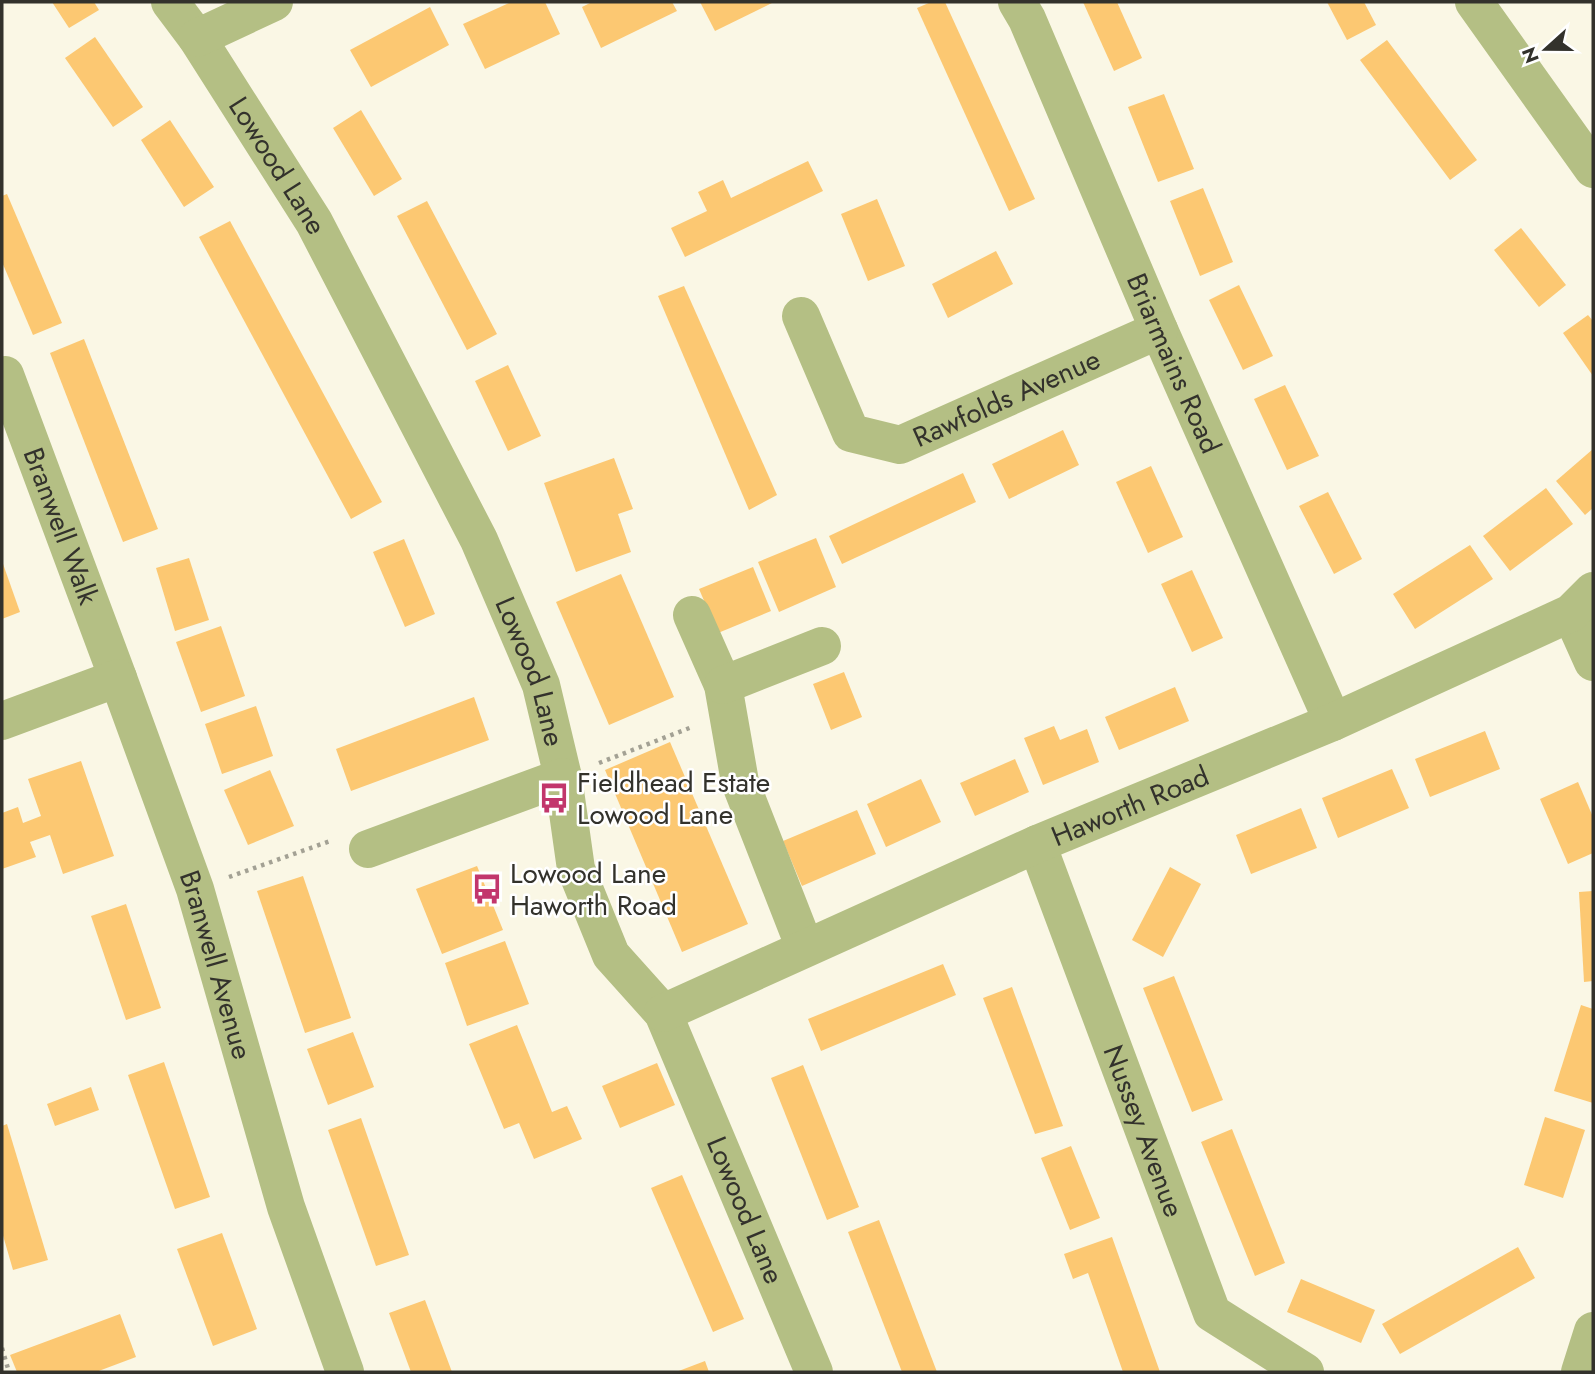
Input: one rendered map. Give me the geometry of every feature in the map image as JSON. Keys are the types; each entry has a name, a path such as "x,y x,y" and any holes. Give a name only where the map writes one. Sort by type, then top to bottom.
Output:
{"street":[{"name":"Lowood Lane","path":"170,2 197,38 314,222 479,540 541,685 563,777 576,869 611,956 663,1013 814,1372"},
{"path":"197,38 274,2"},
{"name":"Briarmains Road","path":"1017,2 1027,19 1159,330 1333,722"},
{"path":"1474,2 1593,169"},
{"name":"Rawfolds Avenue","path":"801,316 852,433 900,445 1159,330"},
{"name":"Branwell Walk","path":"5,375 118,678"},
{"path":"1582,602 1593,662"},
{"name":"Haworth Road","path":"663,1013 1037,844 1333,722 1582,602"},
{"path":"692,615 724,700 740,782 805,948"},
{"path":"724,700 822,646"},
{"path":"2,721 118,678"},
{"name":"Branwell Avenue","path":"118,678 195,889 286,1207 345,1372"},
{"path":"368,849 563,777"},
{"name":"Nussey Avenue","path":"1037,844 1212,1313 1306,1372"},
{"path":"1580,1372 1593,1331"}],"path":[{"path":"563,777 724,700"},
{"path":"195,889 337,838 368,849"},
{"path":"2,1348 9,1372"}],"building":[{"path":"52,2 94,2 99,10 69,28"},
{"path":"511,2 545,2 560,34 485,69 463,24"},
{"path":"592,2 672,2 677,11 601,48 582,7"},
{"path":"700,2 774,2 715,31"},
{"path":"931,2 945,2 1035,199 1009,211 917,8"},
{"path":"1083,2 1117,2 1142,58 1114,71"},
{"path":"1327,2 1364,2 1376,25 1347,40"},
{"path":"430,7 449,45 371,87 350,50"},
{"path":"95,37 143,107 113,127 65,58"},
{"path":"1387,40 1477,160 1450,180 1360,60"},
{"path":"1164,94 1194,169 1158,182 1128,107"},
{"path":"361,110 402,179 374,196 333,128"},
{"path":"170,120 214,187 184,207 141,140"},
{"path":"808,161 823,191 685,257 671,228 707,211 698,192 723,180 731,198"},
{"path":"1203,188 1233,262 1200,276 1170,201"},
{"path":"7,194 62,323 33,335 2,262 2,196"},
{"path":"877,199 905,266 868,281 841,214"},
{"path":"427,201 497,334 467,350 397,216"},
{"path":"230,221 382,502 351,519 199,237"},
{"path":"1521,228 1566,285 1539,307 1494,250"},
{"path":"996,251 1013,284 948,318 932,284"},
{"path":"1239,285 1273,356 1243,370 1209,300"},
{"path":"684,286 777,495 749,510 658,296"},
{"path":"1588,315 1593,321 1593,376 1563,333"},
{"path":"84,339 158,529 123,542 50,353"},
{"path":"508,365 541,436 508,451 475,381"},
{"path":"1285,385 1319,456 1287,470 1254,399"},
{"path":"1063,430 1079,465 1009,499 992,464"},
{"path":"1593,449 1593,508 1585,515 1556,481"},
{"path":"614,458 633,509 618,514 631,552 576,572 544,483"},
{"path":"1151,466 1183,537 1148,553 1116,482"},
{"path":"963,473 976,502 842,564 829,536"},
{"path":"1546,488 1573,524 1510,571 1483,536"},
{"path":"1328,492 1362,559 1334,574 1299,506"},
{"path":"816,538 836,587 779,612 758,562"},
{"path":"404,539 435,614 405,627 373,552"},
{"path":"1470,545 1493,579 1415,629 1393,594"},
{"path":"189,558 209,620 175,631 156,568"},
{"path":"2,561 20,612 2,619"},
{"path":"753,567 771,611 718,633 699,589"},
{"path":"1192,570 1223,638 1192,652 1161,584"},
{"path":"621,574 674,697 609,725 556,602"},
{"path":"221,626 245,696 201,712 176,642"},
{"path":"844,672 862,717 831,730 813,684"},
{"path":"1175,687 1189,721 1119,750 1105,717"},
{"path":"474,697 489,740 351,791 336,749"},
{"path":"256,706 273,756 222,774 205,724"},
{"path":"1054,726 1060,740 1087,729 1099,762 1043,785 1024,738"},
{"path":"1485,731 1500,769 1430,797 1415,759"},
{"path":"670,742 748,924 682,952 605,770"},
{"path":"1015,759 1029,792 975,816 960,783"},
{"path":"81,761 114,856 63,874 50,835 30,842 36,857 2,869 2,813 18,807 23,823 41,816 28,779"},
{"path":"1392,769 1409,808 1338,838 1322,798"},
{"path":"270,770 294,826 248,845 224,790"},
{"path":"921,779 941,822 886,847 867,804"},
{"path":"1578,782 1593,817 1593,853 1568,864 1540,799"},
{"path":"1301,808 1317,848 1251,874 1236,835"},
{"path":"857,810 876,854 802,886 783,841"},
{"path":"477,866 503,930 442,954 416,889"},
{"path":"1170,867 1201,884 1163,957 1132,940"},
{"path":"303,876 351,1018 305,1033 257,891"},
{"path":"1593,891 1593,981 1584,982 1579,892"},
{"path":"126,904 161,1008 126,1020 91,916"},
{"path":"505,941 529,1004 467,1026 445,963"},
{"path":"943,964 956,995 821,1051 808,1019"},
{"path":"1174,976 1223,1100 1192,1112 1143,988"},
{"path":"1012,987 1063,1126 1035,1134 983,998"},
{"path":"1581,1005 1593,1009 1593,1103 1554,1091"},
{"path":"517,1025 552,1112 567,1106 582,1139 534,1159 519,1123 504,1129 469,1044"},
{"path":"353,1032 374,1087 328,1105 307,1049"},
{"path":"164,1062 210,1197 175,1209 128,1075"},
{"path":"657,1063 675,1105 620,1128 602,1086"},
{"path":"803,1065 859,1207 827,1220 771,1078"},
{"path":"91,1087 99,1110 55,1126 47,1104"},
{"path":"1545,1117 1585,1130 1563,1198 1524,1185"},
{"path":"361,1118 409,1255 376,1266 328,1130"},
{"path":"7,1124 48,1260 13,1270 2,1232 2,1126"},
{"path":"1232,1129 1285,1263 1255,1276 1201,1142"},
{"path":"1071,1146 1100,1218 1070,1230 1041,1158"},
{"path":"682,1175 744,1319 713,1332 651,1188"},
{"path":"879,1220 937,1372 902,1372 848,1232"},
{"path":"222,1233 257,1329 213,1346 177,1249"},
{"path":"1112,1237 1160,1372 1123,1372 1088,1273 1073,1279 1064,1254"},
{"path":"1518,1247 1535,1278 1400,1354 1382,1324"},
{"path":"1301,1279 1375,1310 1361,1343 1287,1312"},
{"path":"425,1300 452,1372 411,1372 389,1313"},
{"path":"120,1314 136,1357 96,1372 17,1372 10,1355"},
{"path":"705,1361 709,1372 676,1372"}],"place":[{"name":"Fieldhead Estate Lowood Lane","path":"554,798"},
{"name":"Lowood Lane Haworth Road","path":"487,889"}]}
